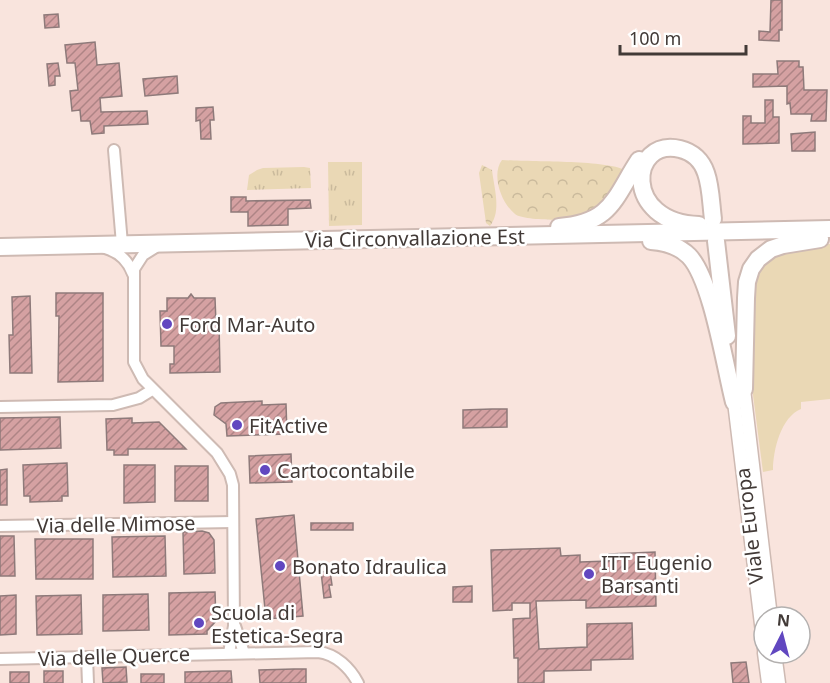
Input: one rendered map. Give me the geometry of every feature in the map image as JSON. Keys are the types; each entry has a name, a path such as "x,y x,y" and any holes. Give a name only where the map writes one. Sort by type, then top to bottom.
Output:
{"main road":[{"path":"480,237 522,228 573,225 597,218 615,201 646,151 668,140 688,143 699,149 707,157 716,176 717,219 708,178 697,158 688,152 674,148 662,150 652,156 642,170 641,188 650,205 671,219 693,225 782,225 827,232"},
{"name":"Via Circonvallazione Est","path":"0,247 165,242 827,232"},
{"path":"739,396 748,277 754,265 761,256 776,247 827,232"},
{"path":"522,236 590,241 658,241 684,251 696,266 705,286 739,396"},
{"path":"720,242 739,396"}],"street":[{"path":"114,150 122,244"},
{"path":"165,242 149,250 135,266 133,274 134,362 137,370 152,390 217,453 224,463 232,485 234,622 229,653"},
{"path":"93,244 121,255 133,274"},
{"path":"0,407 113,405 139,398 152,390"},
{"name":"Viale Europa","path":"739,396 769,605"},
{"name":"Viale Europa","path":"739,396 759,605"},
{"name":"Via delle Mimose","path":"0,526 233,522"},
{"path":"234,622 244,653"},
{"name":"Via delle Querce","path":"0,659 324,652 346,666 358,683"},
{"path":"87,657 88,683"},
{"name":"Viale Europa","path":"766,665 768,683"},
{"path":"777,665 779,683"}],"green space":[{"path":"502,160 601,164 624,170 612,196 601,207 583,217 548,220 520,216 510,209 499,188 497,173"},
{"path":"328,162 362,162 362,225 329,226"},
{"path":"482,165 492,170 495,192 496,213 490,226 486,223 479,173"},
{"path":"310,168 311,188 247,190 249,175 257,170"},
{"path":"816,244 830,244 830,399 801,402 801,409 788,419 783,427 775,453 773,470 763,472 752,387 754,288 764,267 777,255"}],"building":[{"path":"771,0 782,0 782,30 779,30 779,41 759,40 759,31 770,32"},
{"path":"58,14 59,27 45,28 44,15"},
{"path":"95,42 97,65 119,63 122,96 100,98 101,112 147,111 148,124 104,126 104,133 92,134 90,121 81,121 80,110 72,111 70,91 78,90 75,63 67,63 65,45"},
{"path":"777,61 799,61 799,67 803,67 804,90 827,90 826,121 811,121 812,114 791,114 790,103 787,104 787,86 753,87 753,74 778,74"},
{"path":"58,63 60,76 55,76 55,85 49,86 47,64"},
{"path":"177,76 178,93 145,96 143,79"},
{"path":"765,100 773,100 773,117 779,117 779,143 743,144 743,116 751,116 751,123 765,123"},
{"path":"213,107 214,120 210,120 211,139 201,139 200,120 196,121 196,108"},
{"path":"815,132 815,151 792,151 791,134"},
{"path":"231,197 246,197 246,201 310,200 311,208 288,209 288,225 248,226 248,212 231,212"},
{"path":"56,293 103,293 103,381 58,382 59,316 56,316"},
{"path":"191,294 194,298 215,298 216,323 219,323 220,372 170,373 170,364 174,364 174,346 161,346 160,311 167,311 167,298 188,298"},
{"path":"30,296 32,373 10,373 9,335 13,335 12,297"},
{"path":"262,401 262,405 286,404 287,434 227,436 226,424 214,415 215,407 221,403"},
{"path":"507,409 507,427 463,428 463,410"},
{"path":"60,417 61,448 0,450 0,418"},
{"path":"132,418 132,423 159,422 186,449 128,449 128,455 114,455 114,450 107,450 106,419"},
{"path":"291,454 292,482 250,483 249,456"},
{"path":"67,463 68,496 62,496 62,501 30,502 30,496 24,496 23,465"},
{"path":"124,465 155,465 155,502 124,503"},
{"path":"175,466 208,466 208,501 175,501"},
{"path":"7,469 7,505 0,505 0,470"},
{"name":"Bonato Idraulica","path":"294,515 303,616 266,619 256,519"},
{"path":"311,523 353,523 353,530 311,530"},
{"path":"183,532 209,533 214,540 215,573 184,574"},
{"path":"0,536 14,536 15,576 0,576"},
{"path":"165,536 166,576 113,577 112,537"},
{"path":"35,539 93,539 93,579 36,579"},
{"path":"560,548 561,556 580,555 580,562 609,561 609,554 655,552 656,606 586,608 586,600 536,601 539,649 587,647 587,624 632,623 633,659 591,660 591,670 544,671 544,683 518,683 518,658 514,658 513,619 530,618 530,603 512,603 512,610 493,611 491,550"},
{"path":"330,571 331,597 324,598 321,572"},
{"path":"472,586 472,602 453,602 453,587"},
{"path":"215,592 216,621 207,634 169,635 169,593"},
{"path":"148,594 149,630 103,631 103,595"},
{"path":"16,595 16,634 0,635 0,596"},
{"path":"81,595 82,634 37,635 36,596"},
{"path":"746,662 749,683 733,683 731,663"},
{"path":"126,667 127,682 103,683 102,668"},
{"path":"306,669 306,683 260,683 259,670"},
{"path":"44,671 63,671 63,683 44,683"},
{"path":"231,671 232,683 185,683 185,672"},
{"path":"10,672 29,672 29,683 10,683"},
{"path":"141,674 164,674 164,683 141,683"}],"place":[{"name":"Ford Mar-Auto","path":"167,324"},
{"name":"FitActive","path":"237,425"},
{"name":"Cartocontabile","path":"265,470"},
{"name":"Bonato Idraulica","path":"280,566"},
{"name":"ITT Eugenio Barsanti","path":"589,574"},
{"name":"Scuola di Estetica-Segra","path":"199,623"}]}
